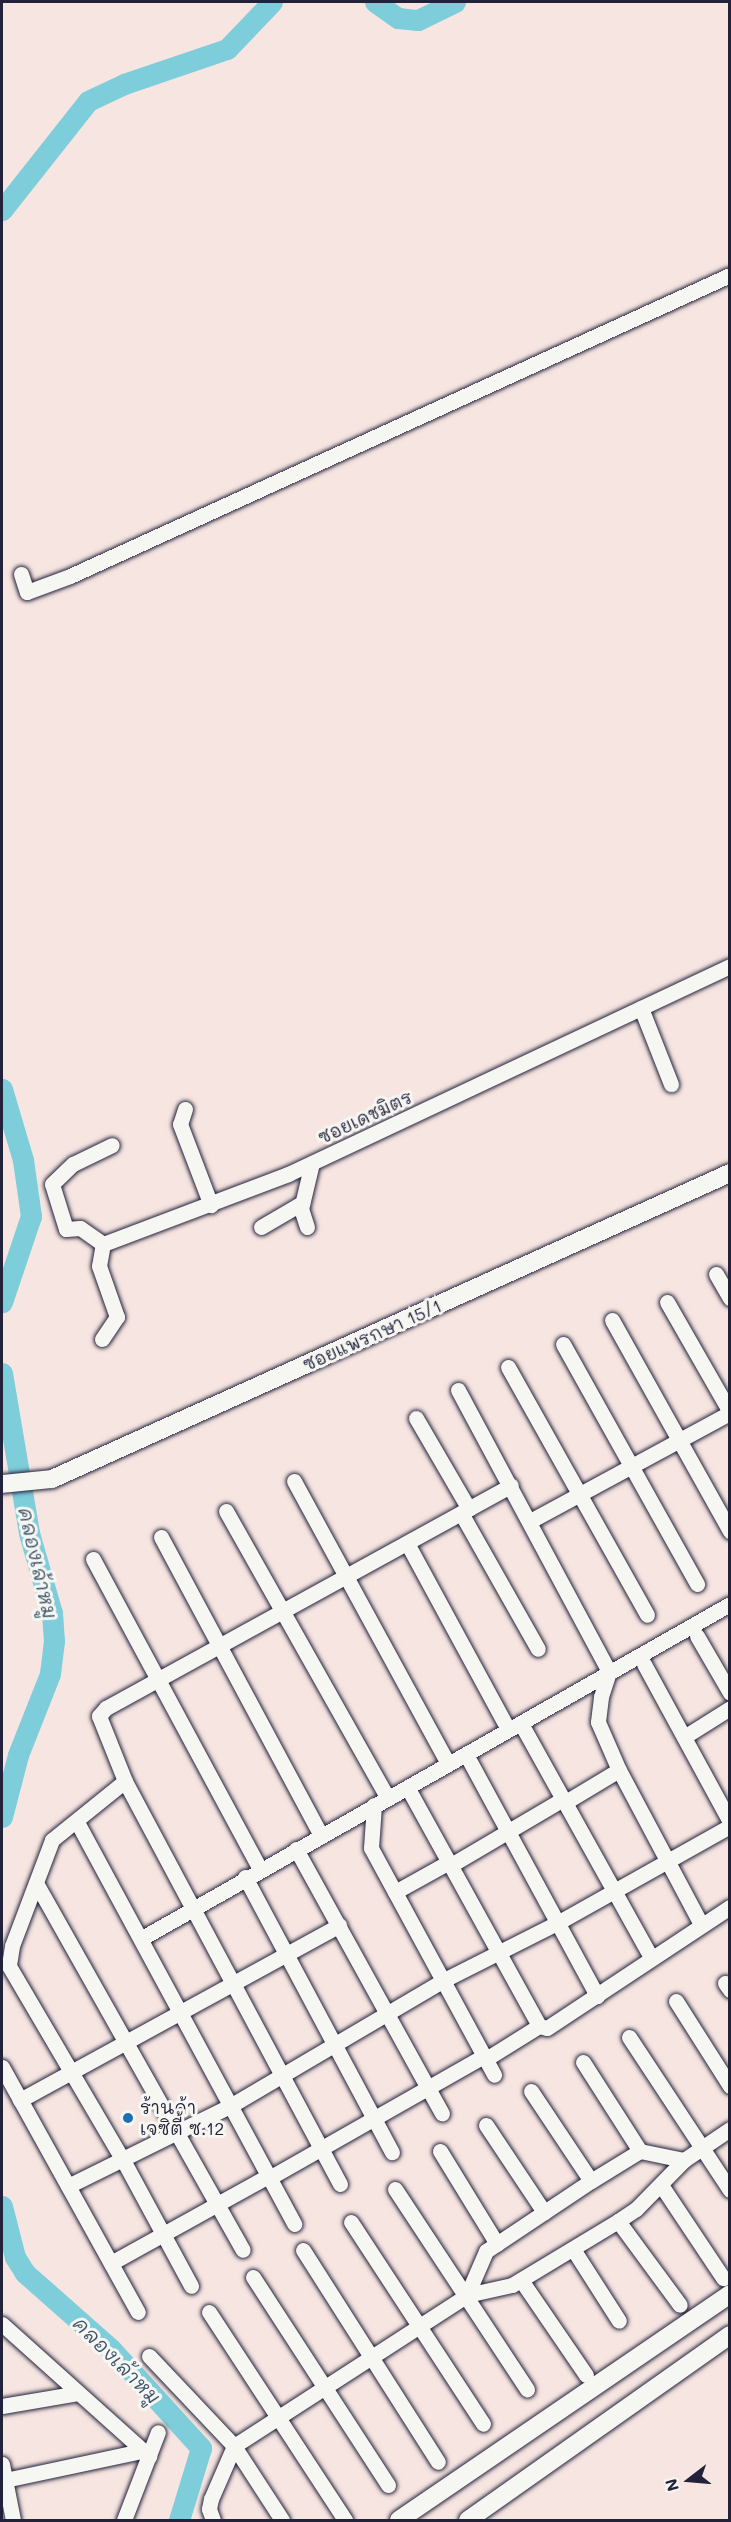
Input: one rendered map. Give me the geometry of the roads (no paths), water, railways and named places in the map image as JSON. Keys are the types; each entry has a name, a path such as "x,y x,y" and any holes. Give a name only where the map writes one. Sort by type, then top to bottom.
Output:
{"street":[{"path":"21,574 27,592 70,576 729,276"},
{"name":"ซอยเดชมิตร","path":"103,1244 211,1205 312,1163 729,966"},
{"path":"641,1008 671,1084"},
{"path":"185,1109 180,1124 211,1205"},
{"path":"102,1339 117,1317 99,1266 103,1244 80,1228 66,1229 52,1185 73,1164 112,1144"},
{"path":"307,1227 302,1203 312,1163"},
{"name":"ซอยแพรกษา 15/1","path":"6,1484 47,1481 729,1173"},
{"path":"261,1227 302,1203"},
{"path":"716,1274 729,1298"},
{"path":"530,1521 729,1412 667,1302"},
{"path":"612,1320 729,1531"},
{"path":"562,1344 697,1584"},
{"path":"508,1367 647,1615"},
{"path":"458,1390 511,1485 609,1672 600,1697 598,1722 619,1770 669,1858 702,1924"},
{"path":"416,1418 538,1649"},
{"path":"294,1481 448,1763"},
{"path":"340,2184 125,1781 99,1716 106,1708 158,1678 511,1485"},
{"path":"226,1511 380,1801 371,1848 494,2075"},
{"path":"161,1537 321,1834"},
{"path":"406,1543 508,1729"},
{"path":"93,1559 260,1869"},
{"path":"142,1938 192,1907 729,1604"},
{"path":"697,1636 729,1694"},
{"path":"68,2186 230,2106 282,2073 444,1980 614,1892 729,1824 644,1664"},
{"path":"684,1737 729,1708"},
{"path":"524,1729 651,1957"},
{"path":"468,1758 597,1996"},
{"path":"395,1892 619,1770"},
{"path":"125,1781 78,1822 52,1840 12,1946 9,1966 123,2160 192,2286"},
{"path":"410,1792 500,1952 533,2022 539,2026 547,2028 729,1907"},
{"path":"78,1822 294,2224"},
{"path":"296,1849 390,2013 442,2113"},
{"path":"245,1877 336,2042 392,2152"},
{"path":"36,1883 243,2250"},
{"path":"20,2100 339,1925"},
{"path":"676,2001 729,2086"},
{"path":"111,2263 539,2026"},
{"path":"629,2037 729,2190"},
{"path":"583,2062 640,2151"},
{"path":"2,2067 138,2312"},
{"path":"531,2091 591,2181"},
{"path":"486,2125 544,2212"},
{"path":"213,2520 209,2509 211,2499 234,2446 467,2295 499,2290 521,2280 618,2221 661,2185 684,2160 729,2130"},
{"path":"440,2151 497,2244"},
{"path":"467,2295 480,2257 591,2181 640,2151 684,2160"},
{"path":"399,2520 726,2286 661,2185"},
{"path":"395,2189 527,2389"},
{"path":"618,2221 680,2305"},
{"path":"351,2222 483,2424"},
{"path":"573,2249 619,2321"},
{"path":"303,2250 438,2462"},
{"path":"253,2277 388,2485"},
{"path":"521,2280 586,2375"},
{"path":"209,2312 345,2520"},
{"path":"2,2324 146,2453"},
{"path":"468,2520 729,2335"},
{"path":"149,2356 234,2446 282,2520"},
{"path":"2,2406 78,2393"},
{"path":"124,2520 146,2453 158,2432"},
{"path":"5,2480 146,2453"},
{"path":"2,2464 13,2520"}],"waterway":[{"path":"2,210 88,101 124,84 227,49 272,2"},
{"path":"375,2 398,18 418,20 455,2"},
{"name":"คลองเล้าหมู","path":"2,1089 23,1160 31,1216 2,1302"},
{"name":"คลองเล้าหมู","path":"2,1373 29,1533 52,1613 54,1641 50,1674 18,1755 2,1817"},
{"name":"คลองเล้าหมู","path":"2,2206 15,2257 25,2273 111,2349 201,2448 179,2520"}],"place":[{"name":"ร้านค้า เจซิตี้ ซ.12","path":"128,2118"}]}
